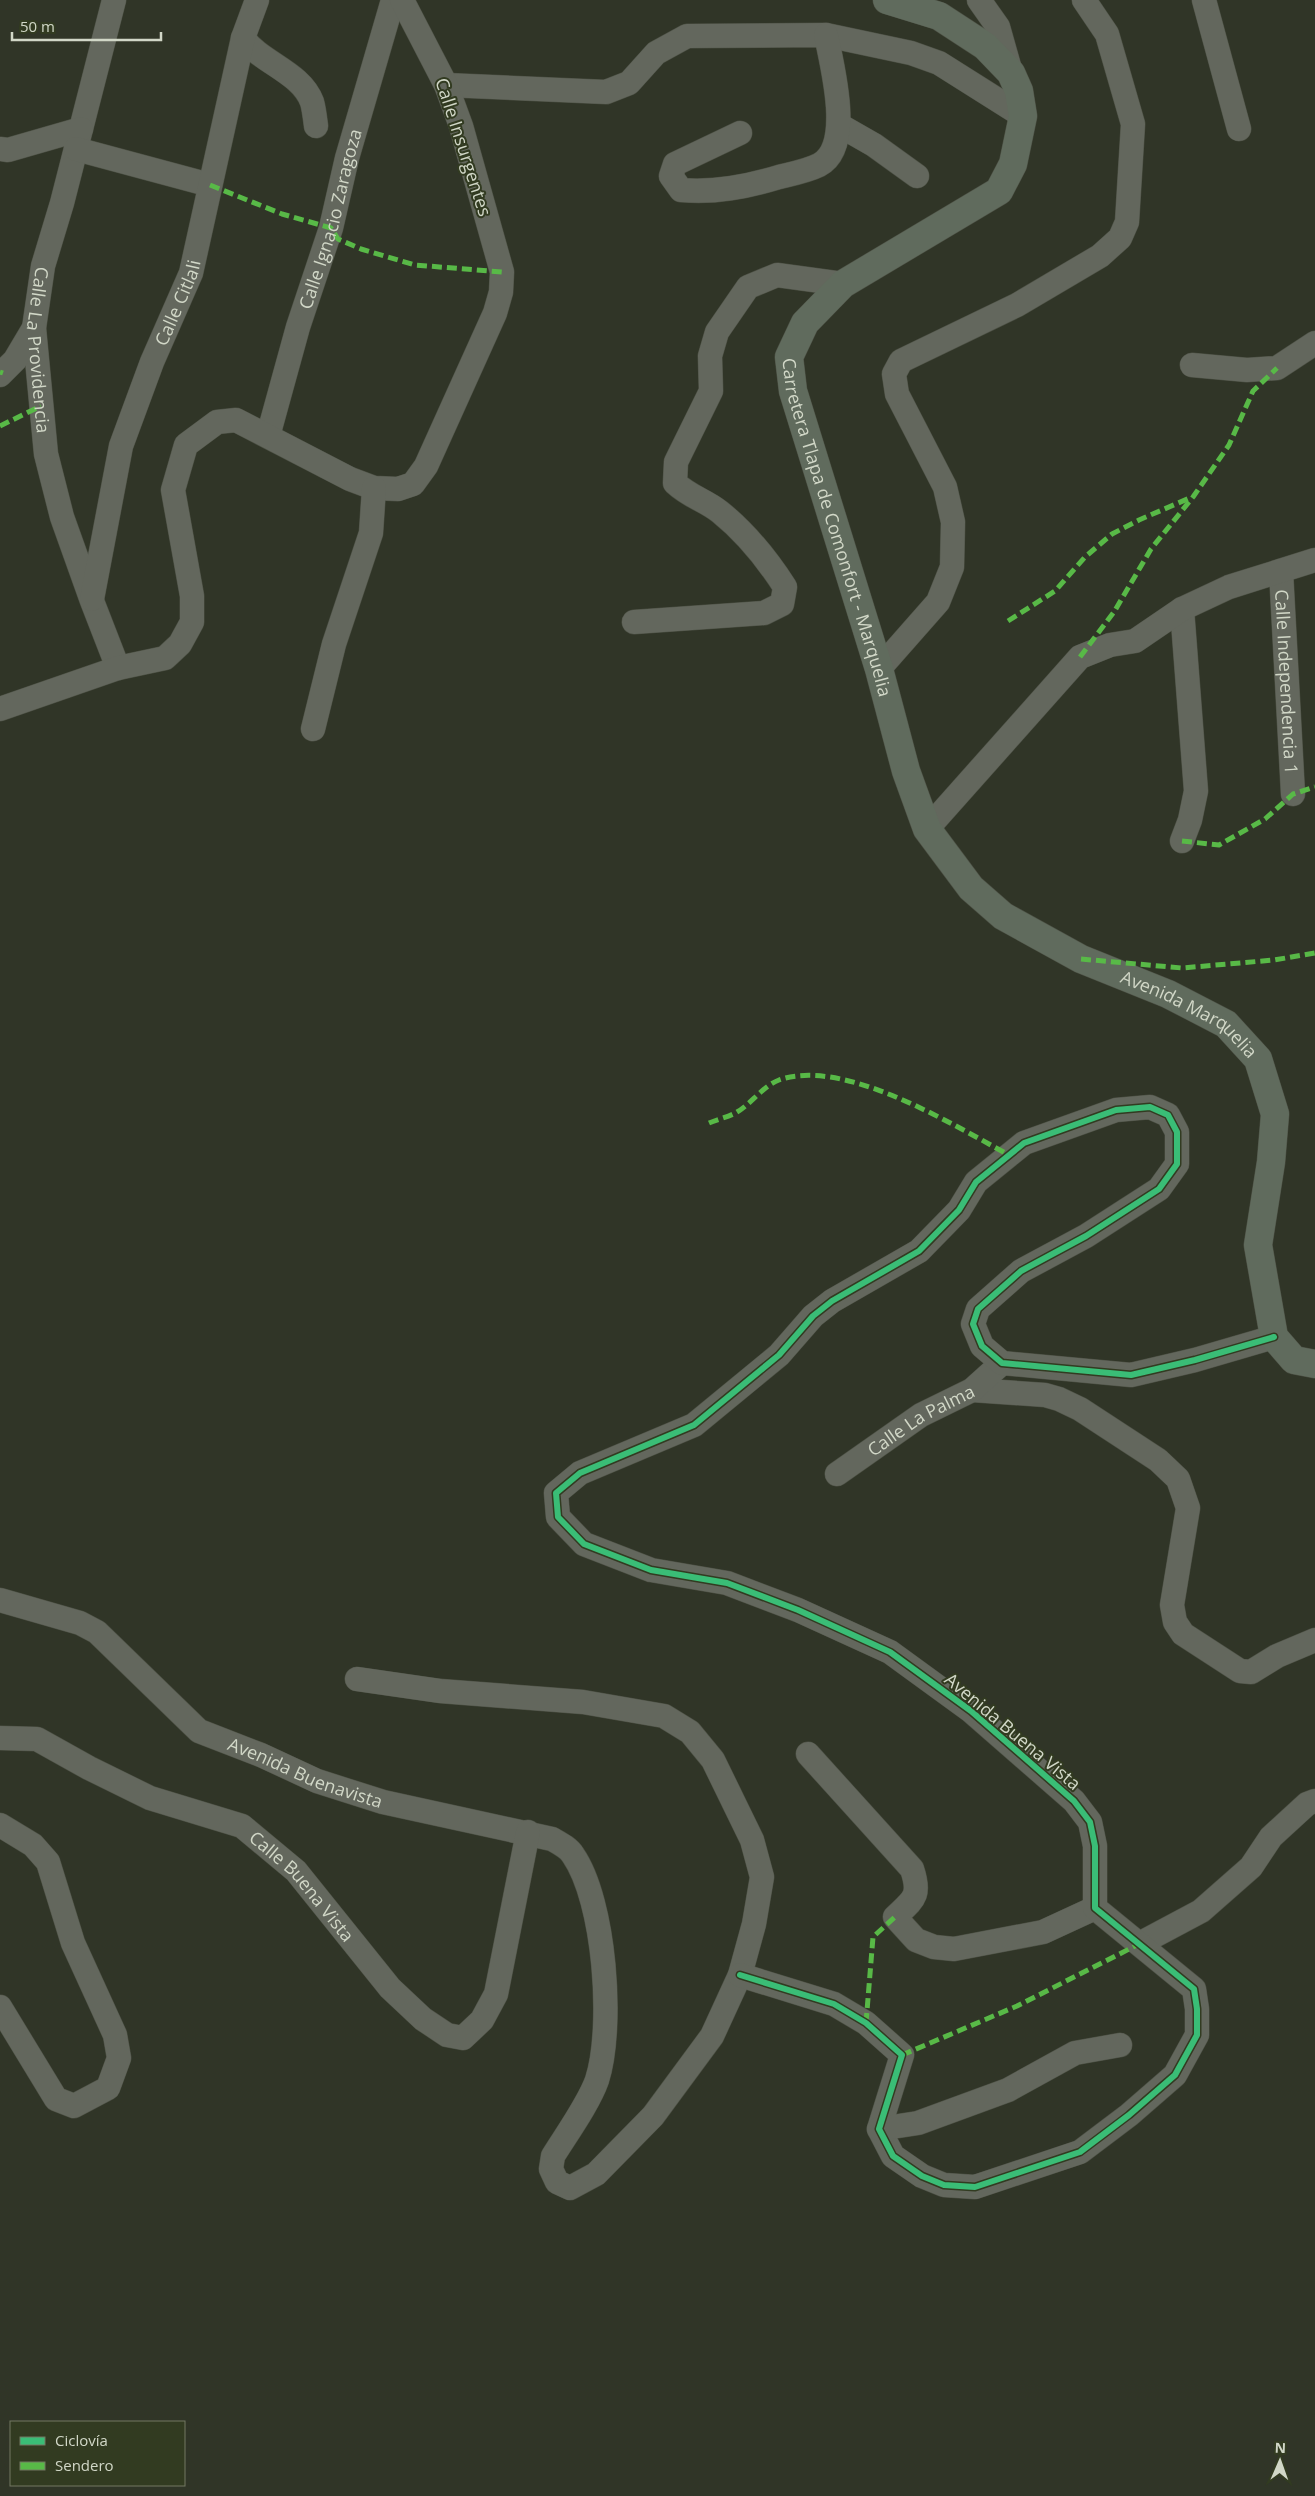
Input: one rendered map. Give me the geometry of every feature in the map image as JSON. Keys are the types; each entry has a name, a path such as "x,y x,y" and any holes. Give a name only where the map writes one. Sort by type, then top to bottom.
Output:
{"main road":[{"path":"887,0 939,16 985,46 1018,94"},
{"name":"Carretera Tlapa de Comonfort - Marquelia","path":"927,829 906,771 879,669 792,390 789,357 805,323 843,284 999,191 1013,164 1018,94"},
{"name":"Avenida Marquelia","path":"927,829 971,888 1003,916 1081,959 1168,994 1226,1024 1258,1059 1275,1114 1271,1162 1258,1245 1274,1337"},
{"path":"1274,1337 1294,1360 1315,1364"}],"street":[{"name":"Calle La Providencia","path":"114,0 90,85 79,139 43,266 34,328 46,454 62,517 118,668"},
{"name":"Calle Citlali","path":"92,601 121,446 152,362 191,273 243,38 257,0"},
{"name":"Calle Ignacio Zaragoza","path":"268,436 298,327 330,228 347,158 392,0"},
{"name":"Calle Insurgentes","path":"374,488 398,489 413,484 426,466 495,313 501,292 502,272 461,126 446,84 402,0"},
{"path":"979,0 998,27 1018,94"},
{"path":"879,669 938,602 952,566 953,522 945,487 897,394 894,374 901,361 1017,305 1100,256 1120,238 1127,222 1133,124 1107,34 1084,0"},
{"path":"1204,0 1239,129"},
{"path":"446,84 606,92 629,83 656,52 687,36 826,35 911,53 1018,94"},
{"path":"740,133 675,164 671,176 681,190 709,192 752,185 820,165 832,154 840,125 826,35"},
{"path":"243,38 251,49 297,82 312,101 316,126"},
{"path":"840,125 874,145 917,176"},
{"path":"0,149 8,150 79,139 210,185"},
{"path":"634,622 764,613 782,604 785,587 765,557 719,511 688,494 675,482 676,462 711,391 710,356 717,332 748,287 777,275 843,284"},
{"path":"0,375 15,360 34,328"},
{"path":"1192,364 1247,370 1278,368 1315,343"},
{"path":"0,709 118,668 165,658 180,644 192,622 192,596 173,490 186,445 217,422 236,420 350,479 374,488 371,533 334,644 313,729"},
{"path":"927,829 1080,656 1110,645 1135,641 1182,609 1229,587 1315,560"},
{"name":"Calle Independencia 1","path":"1281,571 1293,794"},
{"path":"1182,609 1196,791 1190,820 1182,841"},
{"name":"Avenida Buena Vista","path":"1002,1363 982,1346 973,1324 978,1309 1021,1271 1086,1236 1159,1189 1177,1164 1177,1132 1168,1115 1150,1107 1116,1110 1024,1143 976,1182 959,1210 919,1251 832,1301 813,1316 779,1355 694,1425 580,1473 556,1493 558,1517 584,1544 651,1570 727,1583 798,1610 890,1652 971,1710 1074,1801 1090,1822 1095,1846 1095,1908"},
{"path":"1002,1363 1131,1375 1195,1360 1274,1337"},
{"name":"Calle La Palma","path":"837,1474 922,1415 972,1390 1002,1363"},
{"path":"972,1390 1044,1395 1059,1399 1080,1409 1158,1460 1178,1479 1188,1508 1172,1605 1175,1622 1182,1634 1240,1671 1251,1672 1278,1656 1315,1640"},
{"name":"Avenida Buenavista","path":"0,1600 80,1623 97,1632 199,1731 261,1755 317,1782 383,1802 528,1832 552,1839 573,1853 596,1912 605,1978 605,2042 596,2081 554,2156 551,2169 557,2182 570,2188 596,2174 653,2116 712,2036 740,1975"},
{"path":"357,1680 477,1694 583,1702 664,1716 690,1732 713,1760 752,1840 762,1877 754,1924 740,1975 834,2004 866,2023 902,2054 880,2129 893,2156 922,2176 944,2185 975,2187 1080,2152 1129,2115 1175,2075 1197,2035 1197,2009 1194,1989 1141,1943 1116,1927 1095,1908 1044,1932 954,1949 934,1947 916,1940 895,1917 915,1898 918,1885 912,1869 808,1754"},
{"name":"Calle Buena Vista","path":"0,1738 37,1739 88,1768 150,1798 242,1826 296,1871 390,1988 423,2019 447,2035 463,2038 482,2020 496,1994 528,1832"},
{"path":"1141,1943 1201,1911 1251,1867 1272,1837 1306,1804 1315,1801"},
{"path":"0,1825 33,1845 48,1862 73,1943 115,2035 119,2058 108,2088 74,2106 56,2099 0,2007"},
{"path":"880,2129 918,2123 1008,2090 1075,2053 1120,2045"}],"marked path":[{"path":"210,185 282,214 331,228 338,239 361,249 415,265 502,272"},
{"path":"1080,657 1114,612 1151,549 1193,497 1229,445 1253,391 1277,368"},
{"path":"0,426 41,406"},
{"path":"1008,621 1055,591 1085,557 1112,534 1192,497"},
{"path":"1182,841 1219,845 1265,819 1293,794 1315,787"},
{"path":"1081,959 1182,968 1274,960 1315,953"},
{"path":"709,1123 737,1112 768,1086 779,1080 805,1075 834,1078 866,1086 929,1112 1009,1155"},
{"path":"866,2023 873,1937 895,1917"},
{"path":"902,2055 1017,2006 1141,1943"}],"cycle path":[{"path":"740,1975 834,2004 866,2023 902,2055 879,2129 893,2156 922,2176 944,2185 975,2187 1080,2152 1129,2115 1175,2075 1197,2035 1197,2009 1194,1989 1095,1908 1095,1846 1090,1822 1074,1801 971,1711 890,1652 798,1610 727,1583 651,1570 584,1544 558,1517 556,1493 580,1473 694,1425 779,1355 813,1316 832,1301 919,1251 959,1210 976,1182 1024,1143 1116,1110 1150,1107 1168,1115 1177,1132 1177,1164 1159,1189 1086,1236 1021,1271 978,1309 973,1324 982,1346 1002,1363 1131,1375 1195,1360 1274,1337"}]}
